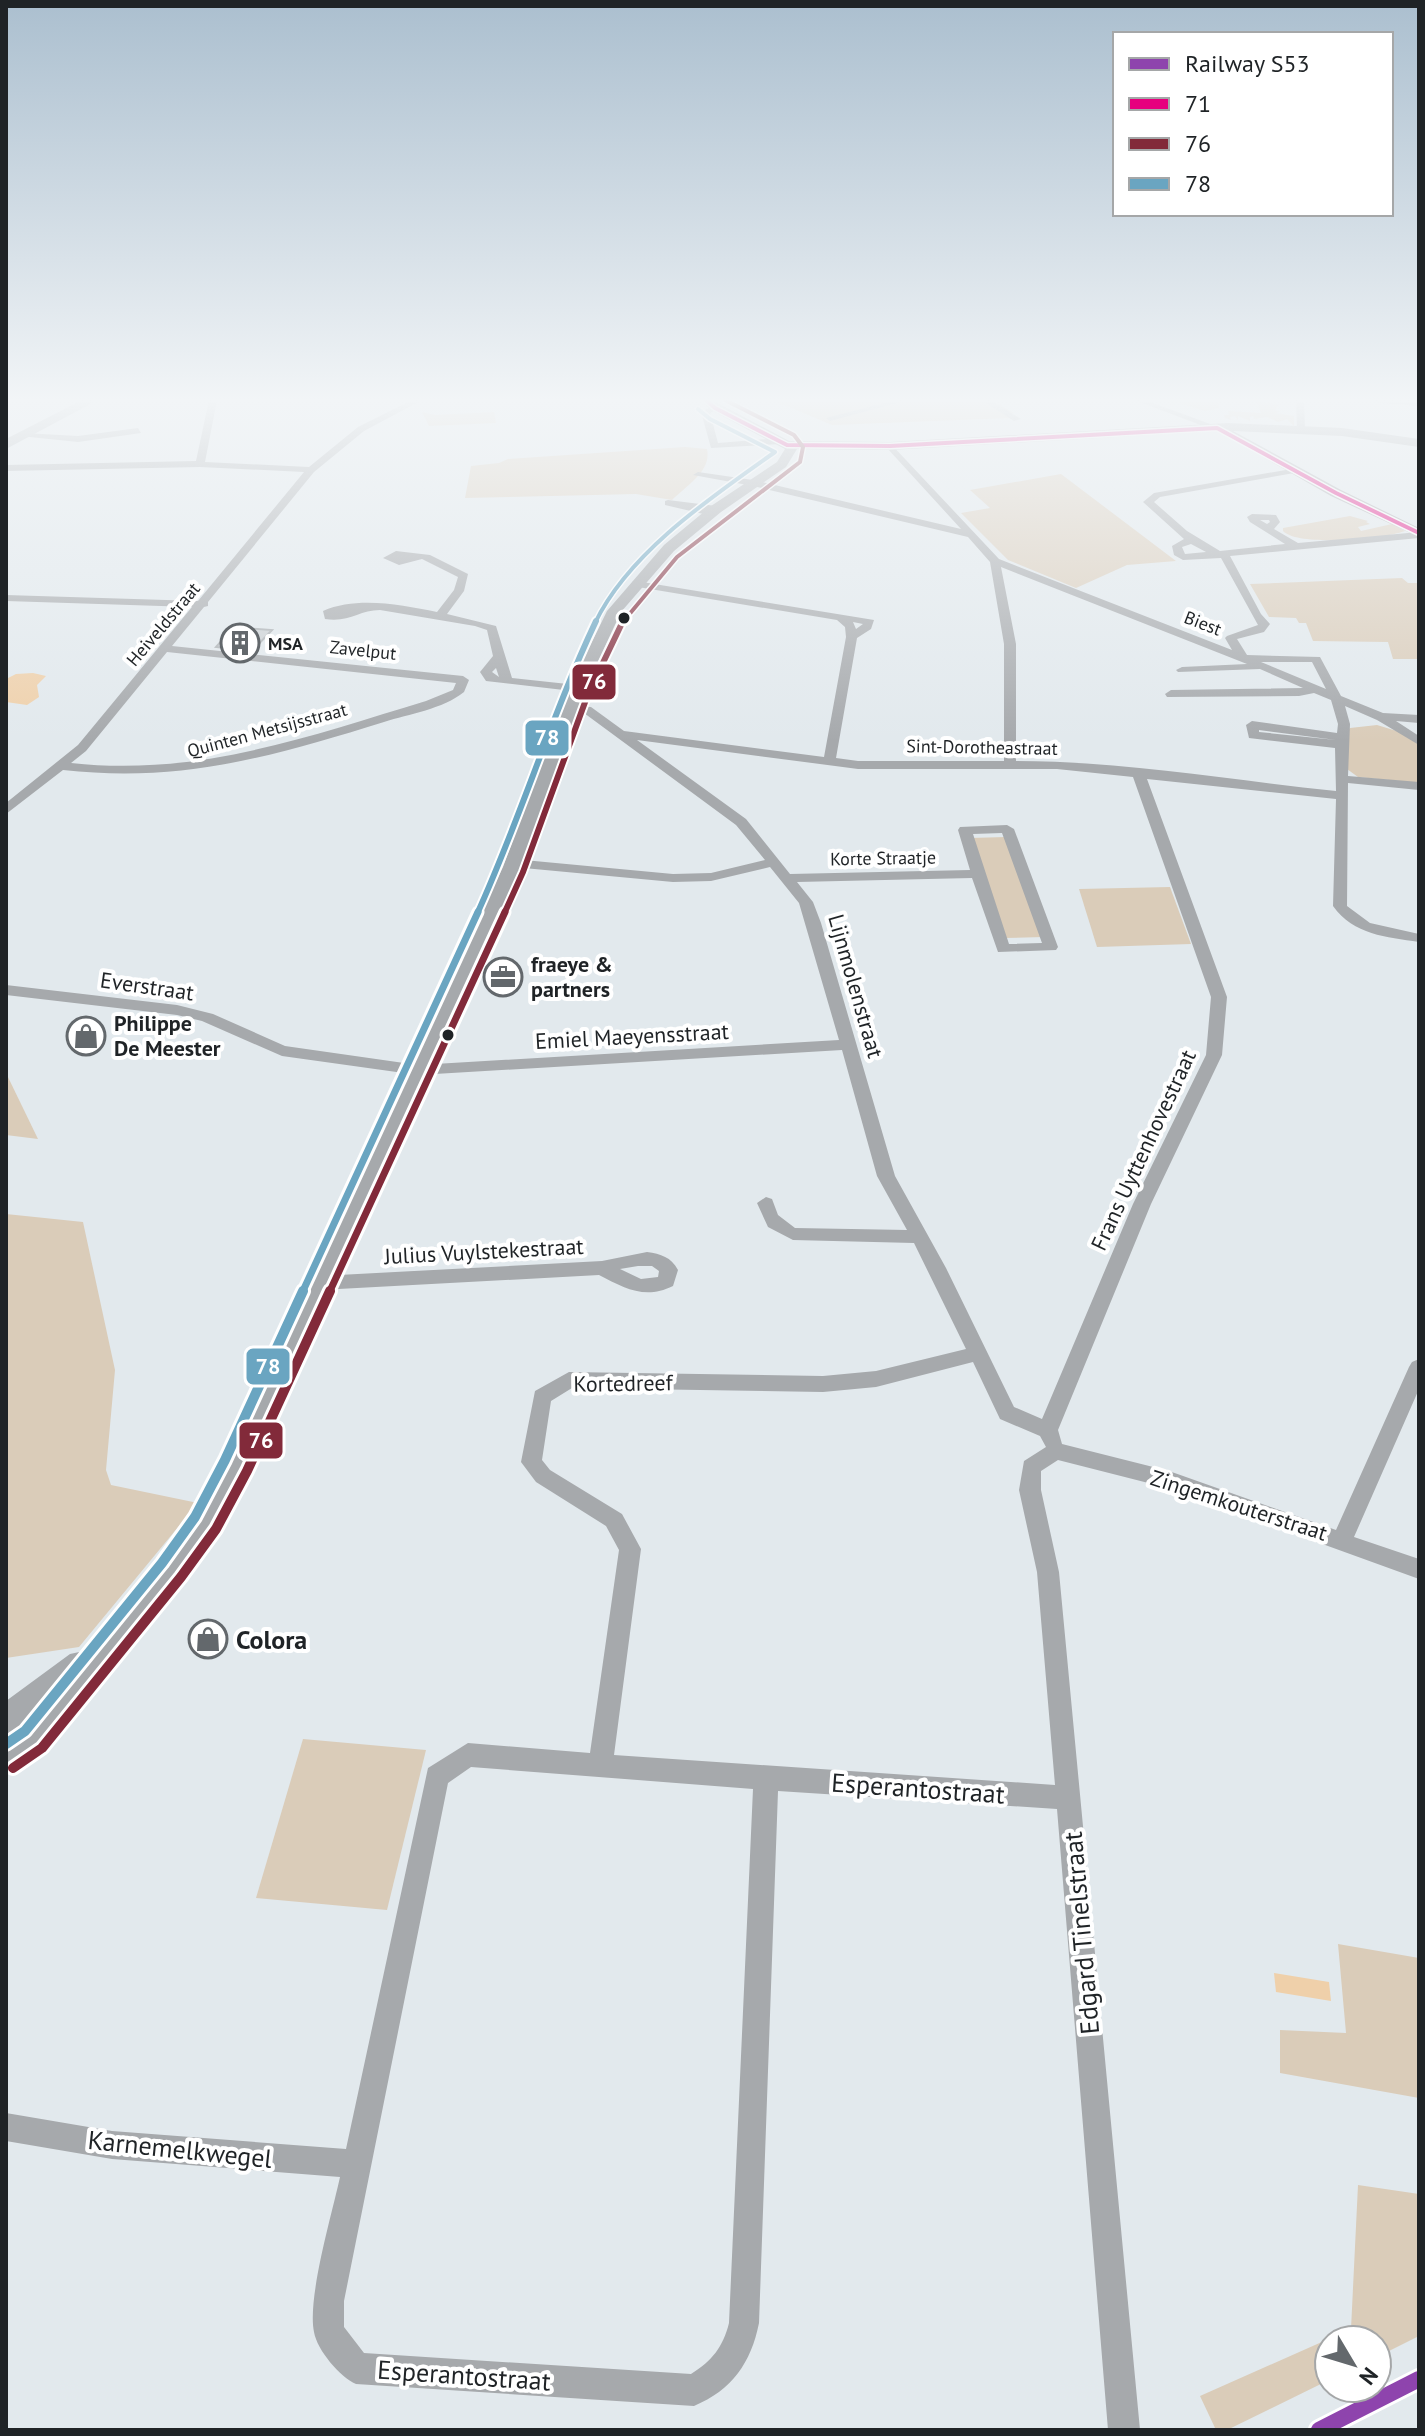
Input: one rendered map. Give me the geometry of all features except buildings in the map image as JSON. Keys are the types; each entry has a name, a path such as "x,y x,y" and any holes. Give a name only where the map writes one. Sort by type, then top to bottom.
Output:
{"main road":[{"path":"6,1758 33,1740 107,1645 171,1570 205,1523 236,1465 513,863 574,698 614,611 669,548 711,514"},
{"path":"1379,514 1419,534"},
{"path":"6,1720 107,1645"}],"street":[{"name":"Heiveldstraat","path":"6,810 82,748 276,514"},
{"path":"882,514 974,535"},
{"path":"952,514 995,561 1008,591 1010,763"},
{"path":"1161,514 1213,553 1225,556 1256,615 1264,624 1259,631 1238,633 1231,638 1243,658 1316,659 1337,699 1342,735 1340,906 1345,914 1379,931 1419,938"},
{"path":"930,525 959,521"},
{"path":"1268,529 1295,546"},
{"path":"1193,539 1177,546 1178,553 1183,557 1419,534"},
{"path":"419,557 452,567 464,576 459,591 440,615"},
{"name":"Biest","path":"995,561 1263,666 1381,717"},
{"path":"636,584 870,622 852,637"},
{"name":"Biest","path":"1025,586 1055,585"},
{"path":"6,598 204,604"},
{"path":"368,607 440,615 492,628 499,641 497,659 507,680"},
{"path":"829,762 852,637 850,626 840,617"},
{"name":"Zavelput","path":"166,649 461,678"},
{"path":"497,659 486,672 490,679 507,680 574,698"},
{"path":"1208,694 1188,669 1263,666"},
{"name":"Quinten Metsijsstraat","path":"63,766 114,773 154,773 219,763 438,702 458,692 461,678"},
{"path":"1171,694 1299,692 1315,689"},
{"name":"Lijnmolenstraat","path":"574,698 741,822 806,902 886,1176 920,1237 1007,1413 1052,1440"},
{"path":"1342,735 1252,725 1253,735 1342,735 1381,717 1419,719"},
{"path":"1381,717 1419,741"},
{"name":"Sint-Dorotheastraat","path":"621,734 858,765 1010,763 1138,772 1343,796"},
{"name":"Frans Uyttenhovestraat","path":"1052,1440 1142,1204 1214,1055 1219,1024 1219,997 1138,772"},
{"path":"1343,779 1419,786"},
{"name":"Korte Straatje","path":"1007,829 1051,947 1003,949 978,874 965,830 1007,829"},
{"path":"513,863 673,878 711,877 773,862"},
{"name":"Korte Straatje","path":"788,878 978,874"},
{"name":"Everstraat","path":"6,990 177,1010 207,1017 282,1051 418,1070"},
{"name":"Emiel Maeyensstraat","path":"418,1070 847,1045"},
{"path":"766,1203 768,1216 778,1228 793,1234 920,1237"},
{"name":"Julius Vuylstekestraat","path":"320,1283 602,1268"},
{"name":"Kortedreef","path":"600,1765 630,1549 614,1520 543,1476 531,1462 542,1397 569,1380 850,1382 876,1379 979,1353"},
{"path":"1342,1540 1419,1367"},
{"name":"Zingemkouterstraat","path":"1052,1440 1419,1569"},
{"name":"Edgard Tinelstraat","path":"1052,1440 1031,1467 1030,1490 1048,1572 1124,2430"},
{"name":"Esperantostraat","path":"766,1778 744,2323 733,2359 722,2374 694,2390 356,2368 329,2332 329,2301 437,1776 468,1755 1069,1798"},
{"name":"Karnemelkwegel","path":"6,2127 112,2145 355,2164"}],"shaded area":[{"path":"962,514 1113,514 1176,561 1127,565 1076,588 1008,560"},
{"path":"1350,516 1368,521 1370,524 1358,527 1361,531 1392,524 1405,531 1361,539 1323,540 1305,539 1283,531 1283,528"},
{"path":"1402,578 1408,583 1419,583 1419,659 1393,659 1388,642 1313,641 1306,623 1299,623 1296,618 1269,617 1250,584"},
{"path":"16,674 46,676 37,685 39,697 27,705 6,702 6,679"},
{"path":"1377,725 1400,732 1419,744 1419,783 1358,777 1347,769 1346,732 1350,728"},
{"path":"1006,837 1044,937 1004,938 970,838"},
{"path":"1170,887 1191,944 1097,947 1079,889"},
{"path":"6,1073 38,1139 6,1135"},
{"path":"6,1214 83,1222 115,1370 106,1470 111,1485 198,1503 79,1647 6,1658"},
{"path":"303,1739 426,1750 387,1910 256,1898"},
{"path":"1338,1944 1419,1958 1419,2098 1280,2073 1280,2030 1346,2033"},
{"path":"1274,1973 1329,1982 1331,2001 1276,1992"},
{"path":"1358,2185 1419,2194 1419,2336 1393,2349 1393,2324 1351,2324"},
{"path":"1313,2346 1313,2388 1227,2430 1216,2430 1200,2396"}],"rail line":[{"name":"S53","path":"1319,2430 1419,2379"}],"transit line":[{"name":"78","path":"6,1744 25,1731 162,1563 195,1517 225,1460 501,862 566,685 604,605 661,539 691,514"},
{"name":"76","path":"13,1768 42,1748 181,1577 216,1529 247,1471 523,872 588,694 624,618 677,557 733,514"},
{"name":"71","path":"1379,514 1419,533"}],"place":[{"name":"MSA","path":"240,643"},
{"name":"fraeye & partners","path":"503,977"},
{"name":"Philippe De Meester","path":"86,1036"},
{"name":"Colora","path":"208,1639"}]}
